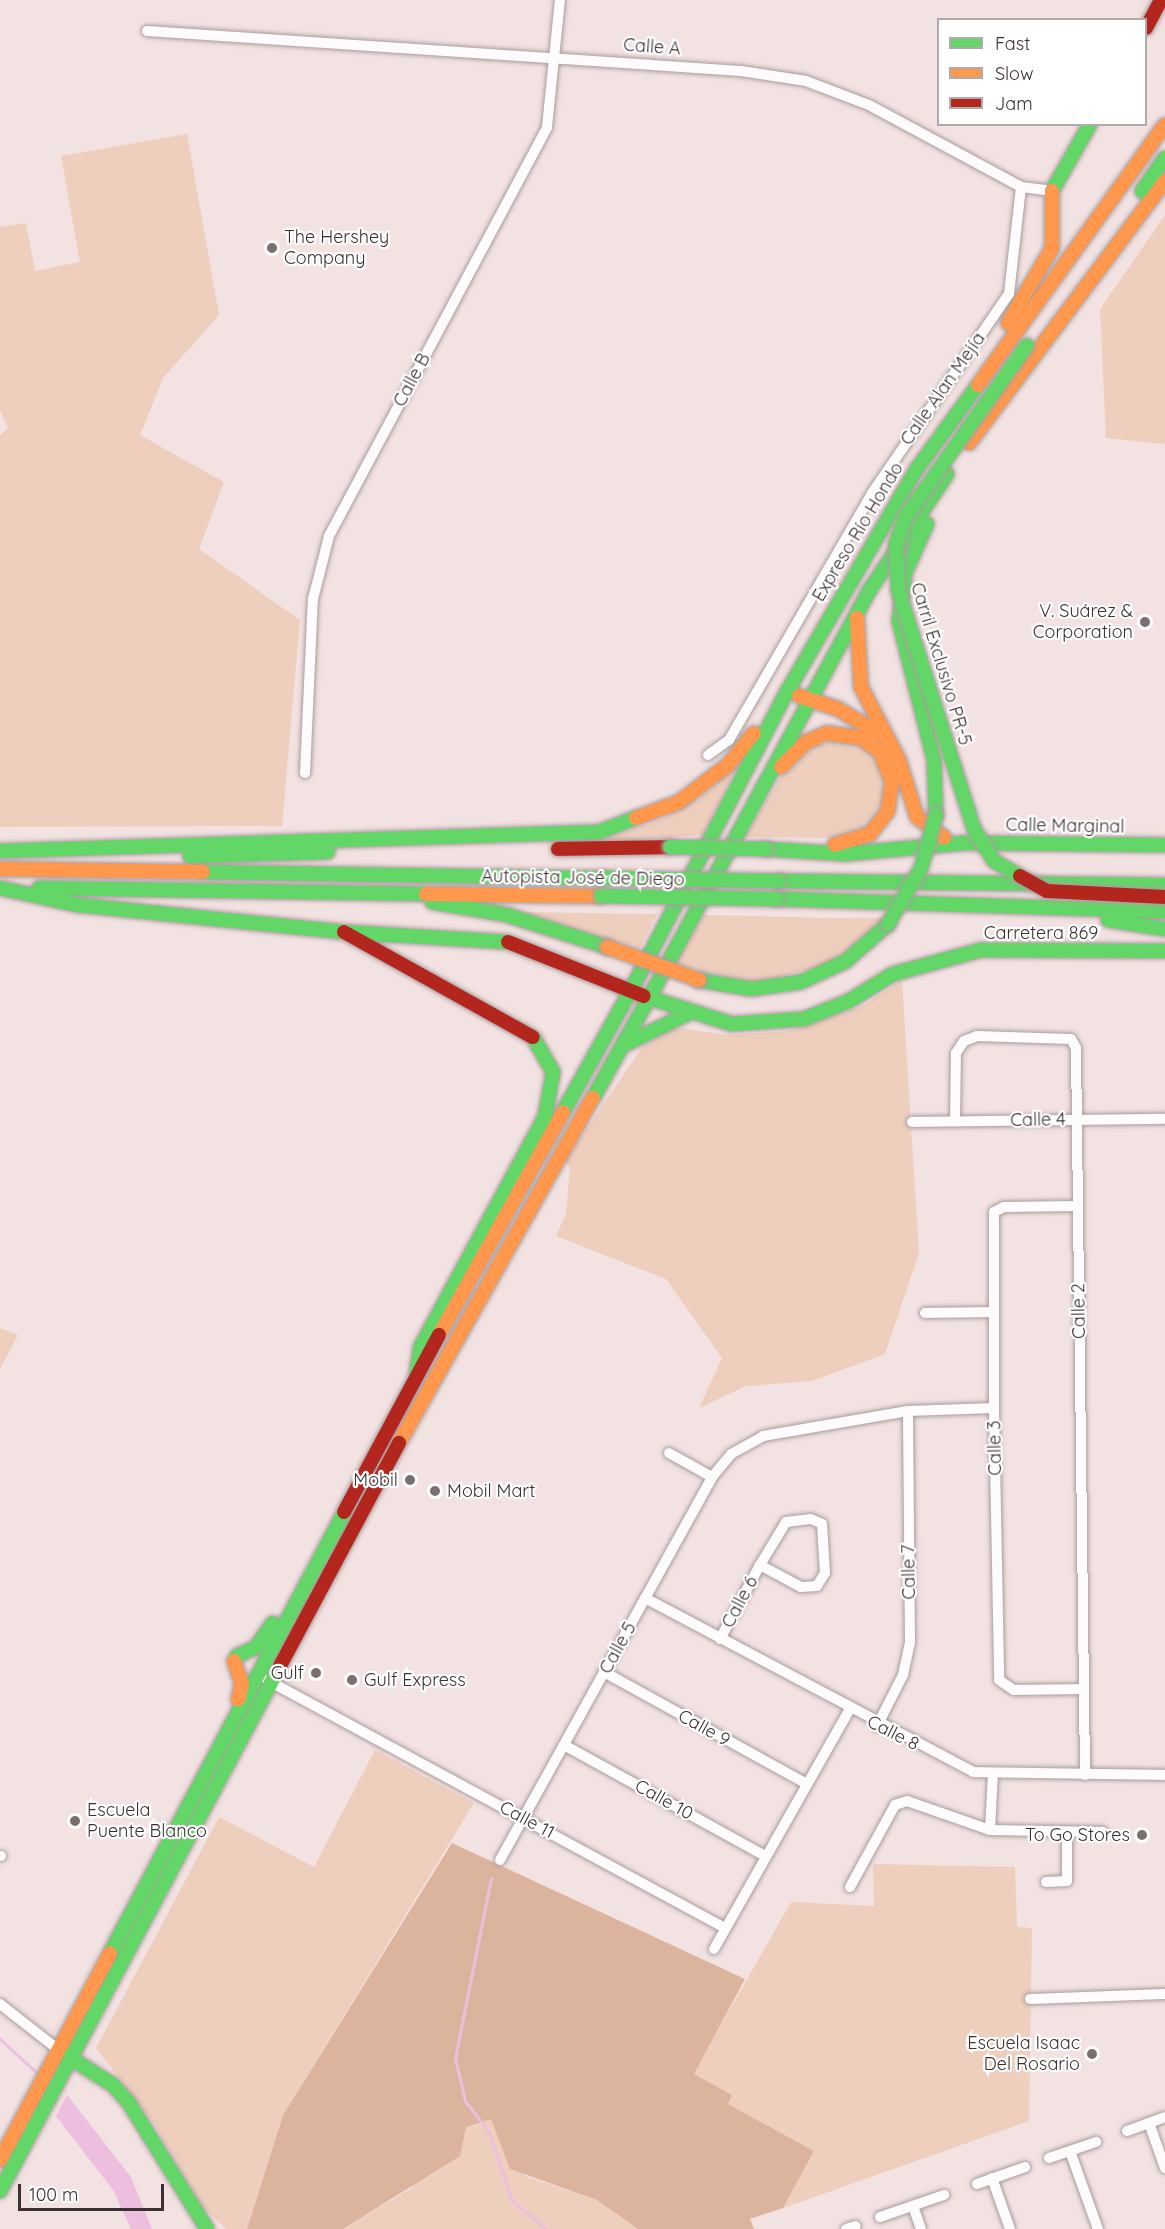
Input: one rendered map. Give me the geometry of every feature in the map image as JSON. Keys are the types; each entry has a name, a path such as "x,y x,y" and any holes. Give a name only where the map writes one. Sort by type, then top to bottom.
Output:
{"main road":[{"path":"1147,26 1161,0"},
{"name":"Expreso Río Hondo","path":"490,1241 630,990 785,696 946,424 1165,125"},
{"path":"946,424 1052,248 1052,191 1089,126"},
{"name":"Carril Exclusivo PR-5","path":"1165,158 1027,345 906,516 896,543 898,590 974,829 994,861 1047,891 1165,897"},
{"path":"0,2160 25,2114 62,2060 206,1812 270,1683 455,1340 624,1045 810,696 858,612 939,485 1165,181"},
{"path":"386,892 507,915 699,980 751,989 801,982 846,961 888,924 916,881 936,815 934,759 904,655 899,610 908,564 939,485"},
{"path":"858,612 857,673 887,738 917,817 930,831 964,843"},
{"path":"0,851 599,832 666,808 716,776 785,696 810,696 887,738"},
{"path":"758,793 797,748 827,734 869,742 884,759 892,781 888,811 863,838 837,845 766,849"},
{"path":"82,870 146,857 670,847 766,849 845,854 964,843"},
{"name":"Calle Marginal","path":"964,843 1165,845"},
{"name":"Autopista José de Diego","path":"0,869 779,882 1165,885"},
{"name":"Carretera 869","path":"0,887 78,905 344,932 504,940 689,1013 732,1024 804,1019 849,1001 893,974 981,950 1165,951"},
{"name":"Autopista José de Diego","path":"0,887 777,899 1165,911"},
{"path":"1050,909 1165,929"},
{"path":"344,932 530,1033 546,1052 553,1072 545,1117 421,1346 416,1376"},
{"path":"624,1045 689,1013"},
{"path":"0,2191 38,2120 62,2060 259,1671 490,1241"},
{"path":"455,1340 452,1327 488,1259 490,1241"},
{"path":"236,1716 242,1684 236,1658 263,1640 288,1596 300,1596"},
{"path":"62,2060 113,2085 129,2103 194,2217 207,2229"}],"street":[{"name":"Calle B","path":"305,772 313,599 329,536 547,128 556,58 560,0"},
{"name":"Calle A","path":"147,31 741,71 806,81 869,105 1021,187 1052,191"},
{"name":"Calle Alan Mejía","path":"708,755 729,740 872,492 1009,294 1021,187"},
{"name":"Calle 2","path":"955,1121 956,1053 964,1041 977,1036 1071,1039 1077,1120 1085,1775"},
{"name":"Calle 4","path":"912,1122 1165,1119"},
{"name":"Calle 3","path":"1078,1206 1004,1207 994,1212 994,1408 999,1680 1014,1690 1084,1689"},
{"path":"925,1313 993,1312"},
{"name":"Calle 5","path":"500,1860 712,1477 731,1454 764,1436 908,1411 994,1408"},
{"name":"Calle 7","path":"877,1726 903,1675 910,1643 908,1411"},
{"path":"669,1453 712,1477"},
{"name":"Calle 6","path":"720,1639 760,1565 786,1522 811,1519 822,1524 825,1573 817,1586 801,1587 760,1565"},
{"name":"Calle 8","path":"645,1598 877,1726 973,1772 1165,1775"},
{"name":"Calle 11","path":"259,1671 270,1683 725,1928"},
{"name":"Calle 9","path":"604,1672 805,1783"},
{"path":"714,1949 805,1783 849,1710"},
{"name":"Calle 10","path":"564,1745 765,1856"},
{"path":"990,1830 993,1773"},
{"path":"849,1887 895,1805 908,1802 990,1830 1104,1832"},
{"path":"1046,1882 1067,1881 1067,1832"},
{"path":"1030,1999 1165,1994"},
{"path":"0,2004 23,2028 62,2060"},
{"path":"1127,2131 1165,2117"},
{"path":"1149,2123 1165,2168"},
{"path":"1049,2158 1096,2142"},
{"path":"1070,2151 1098,2229"},
{"path":"977,2184 1025,2167"},
{"path":"992,2178 1010,2229"},
{"path":"880,2217 944,2195"},
{"path":"913,2206 921,2229"}],"shaded area":[{"path":"187,134 219,315 163,378 140,435 224,482 199,549 300,620 282,826 0,827 0,435 8,428 0,410 0,227 26,223 35,271 80,262 61,156"},
{"path":"1165,215 1165,444 1106,438 1100,309"},
{"path":"836,740 859,744 875,756 883,772 883,805 866,827 836,838 745,837 781,776 813,747"},
{"path":"738,765 703,835 608,842 607,837 658,821 706,793"},
{"path":"524,912 657,914 639,950"},
{"path":"703,915 882,918 860,943 821,967 751,983 675,964"},
{"path":"902,980 919,1253 885,1354 812,1381 746,1386 699,1408 722,1358 666,1279 556,1236 566,1214 570,1167 564,1162 643,1046 674,1027 727,1035 790,1031 864,1005"},
{"path":"0,1328 18,1335 0,1369"},
{"path":"375,1750 474,1803 283,2115 247,2229 226,2229 201,2205 154,2124 96,2048 219,1817 314,1867"},
{"path":"452,1843 745,1979 694,2074 732,2095 728,2104 814,2151 783,2208 750,2219 754,2229 638,2229 597,2200 510,2169 491,2119 466,2127 460,2156 343,2229 247,2229 283,2115"},
{"path":"873,1864 1015,1867 1017,1927 1032,1928 1029,2121 783,2208 814,2151 728,2104 732,2095 693,2074 791,1902 874,1906"},
{"path":"67,2095 131,2177 152,2229 131,2229 113,2190 56,2116"},
{"path":"491,2118 525,2176 597,2200 638,2229 343,2229 410,2189 466,2127"}],"waterway":[{"path":"491,1878 455,2058 465,2101 488,2130 512,2201 547,2229"},
{"path":"0,2039 38,2074"}],"traffic: fast":[{"path":"1052,191 1089,126"},
{"path":"1142,191 1165,158"},
{"path":"1020,876 994,861 974,829 898,590 896,543 906,516 1027,345"},
{"path":"631,990 788,690 916,470 978,385"},
{"path":"649,998 871,588 947,474"},
{"path":"927,524 905,573 899,621 934,759 936,815"},
{"path":"888,924 921,868 936,815"},
{"path":"0,851 599,832 636,818"},
{"path":"766,849 845,854 964,843 1165,845"},
{"path":"670,847 766,849"},
{"path":"190,856 328,852"},
{"path":"203,872 603,878"},
{"path":"603,878 779,881"},
{"path":"779,881 1165,885"},
{"path":"0,888 78,905 344,932 508,942"},
{"path":"39,888 426,894"},
{"path":"601,896 777,899"},
{"path":"777,899 1165,911"},
{"path":"432,902 507,915 607,947"},
{"path":"1108,920 1165,929"},
{"path":"699,980 751,989 801,982 846,961 888,924"},
{"path":"644,996 732,1024 804,1019 849,1001 893,974 981,950 1165,951"},
{"path":"563,1112 631,990"},
{"path":"593,1098 649,998"},
{"path":"624,1045 689,1013"},
{"path":"416,1376 421,1346 545,1117 553,1072 533,1037"},
{"path":"110,1953 344,1512"},
{"path":"237,1656 256,1647 273,1623"},
{"path":"0,2191 280,1666"},
{"path":"61,2052 113,2085 129,2103 207,2229"}],"traffic: slow":[{"path":"978,385 1165,125"},
{"path":"969,443 1165,181"},
{"path":"1008,323 1052,248 1052,191"},
{"path":"857,618 861,687 899,760 917,817 944,837"},
{"path":"799,696 838,709 885,737"},
{"path":"636,818 679,802 728,765 754,733"},
{"path":"781,767 806,742 827,733 861,738 880,752 892,781 888,811 870,834 835,845"},
{"path":"0,869 203,872"},
{"path":"426,894 601,896"},
{"path":"607,947 699,980"},
{"path":"399,1443 593,1098"},
{"path":"439,1335 563,1112"},
{"path":"234,1661 242,1684 238,1700"},
{"path":"0,2160 110,1953"}],"traffic: jam":[{"path":"1147,26 1161,0"},
{"path":"558,849 670,847"},
{"path":"1020,876 1047,891 1165,897"},
{"path":"344,932 533,1037"},
{"path":"508,942 644,996"},
{"path":"344,1512 439,1335"},
{"path":"280,1666 399,1443"}],"place":[{"name":"The Hershey Company","path":"272,248"},
{"name":"V. Suárez & Corporation","path":"1145,622"},
{"name":"Mobil","path":"410,1480"},
{"name":"Mobil Mart","path":"435,1491"},
{"name":"Gulf","path":"316,1673"},
{"name":"Gulf Express","path":"352,1680"},
{"name":"Escuela Puente Blanco","path":"75,1821"},
{"name":"To Go Stores","path":"1142,1835"},
{"name":"Escuela Isaac Del Rosario","path":"1092,2054"}]}
